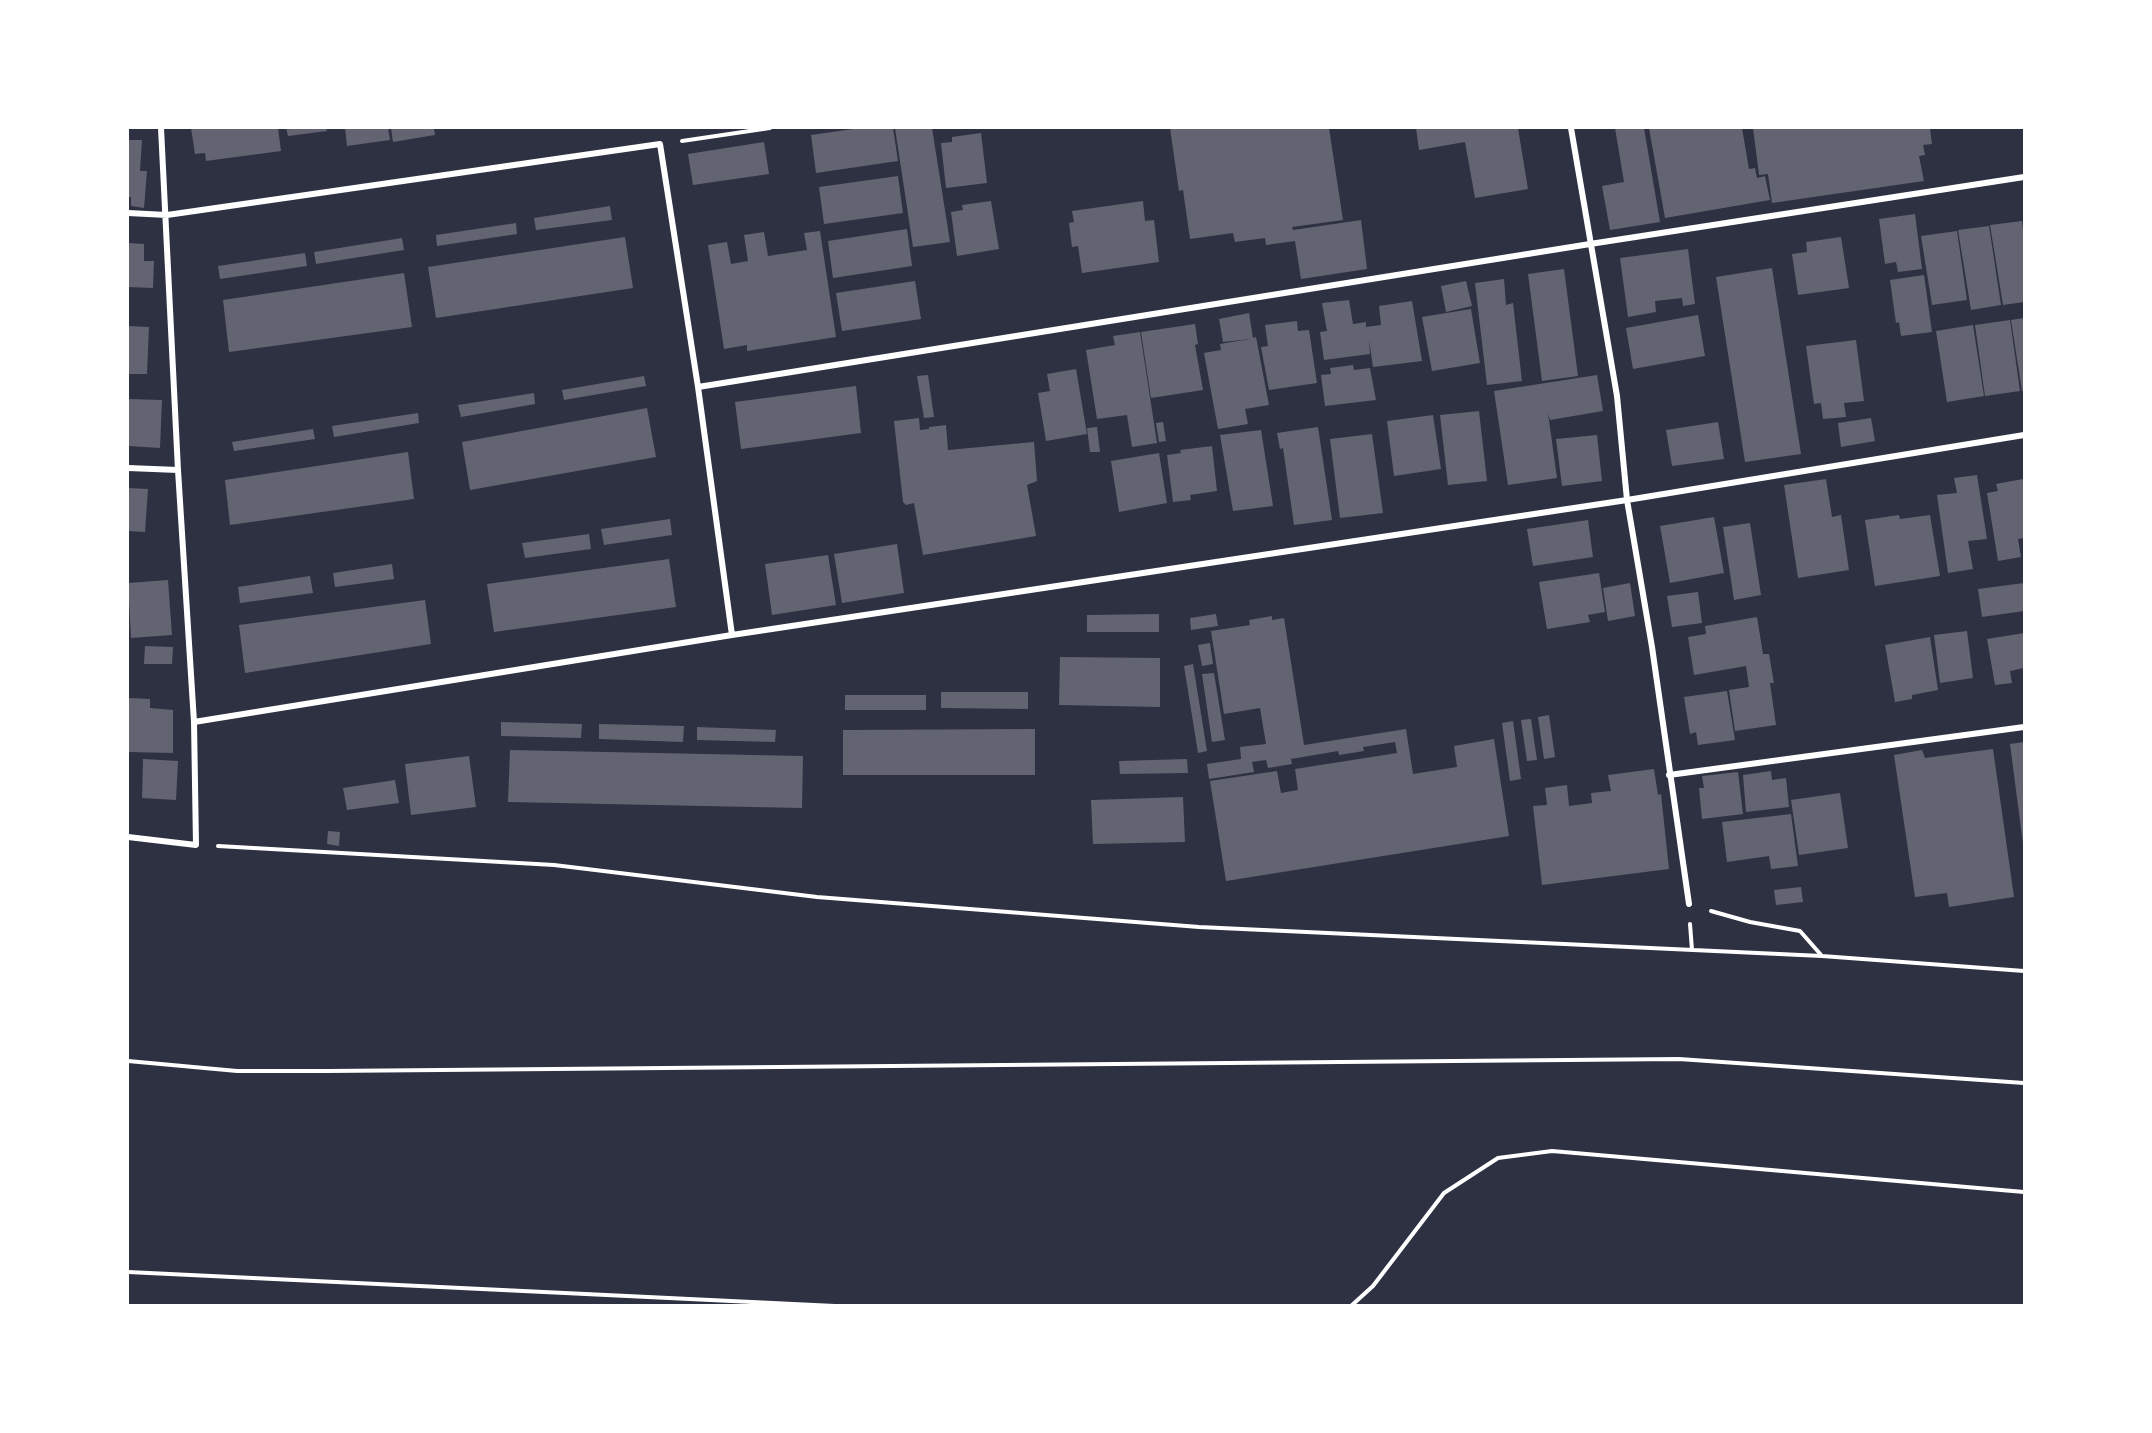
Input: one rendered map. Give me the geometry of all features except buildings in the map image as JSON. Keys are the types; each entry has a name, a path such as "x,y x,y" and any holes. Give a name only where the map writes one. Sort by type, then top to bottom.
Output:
{"street":[{"path":"128,837 196,845 194,722 177,470 167,215 161,128"},
{"path":"1571,128 1617,396 1627,500 1652,647 1689,904"},
{"path":"128,213 167,215 660,144 698,387 732,635"},
{"path":"698,387 1590,244 2025,177"},
{"path":"194,722 732,635 1627,500 2025,435"},
{"path":"128,468 177,470"},
{"path":"1669,774 2025,727"}],"path":[{"path":"660,144 770,128"},
{"path":"196,845 554,865 817,897 1200,927 1822,956 2025,971"},
{"path":"1689,904 1750,922 1800,931 1822,956"},
{"path":"128,1061 237,1071 328,1071 1679,1059 2025,1083"},
{"path":"1351,1305 1373,1286 1444,1193 1498,1158 1552,1151 2025,1192"},
{"path":"128,1272 835,1305"}]}
